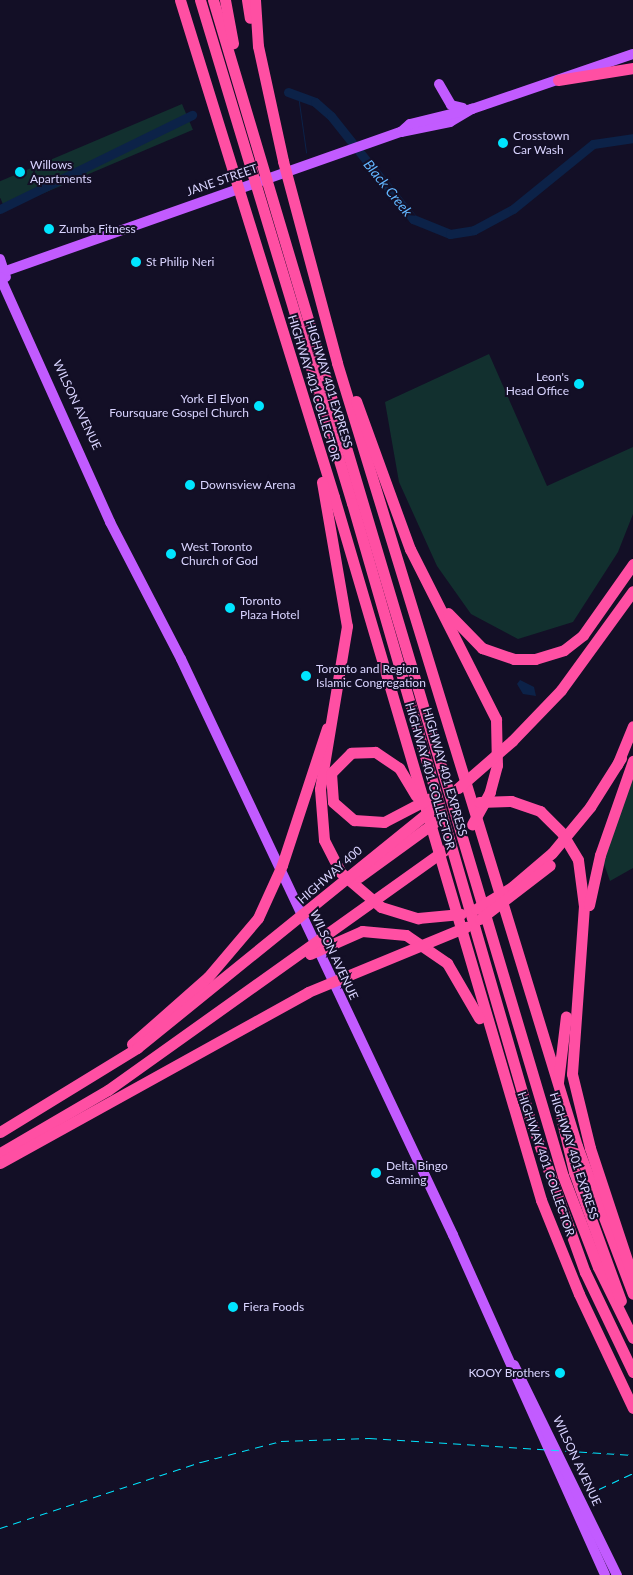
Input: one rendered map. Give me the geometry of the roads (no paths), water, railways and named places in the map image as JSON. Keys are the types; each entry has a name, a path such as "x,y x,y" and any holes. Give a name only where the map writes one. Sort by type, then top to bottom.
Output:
{"highway":[{"name":"HIGHWAY 401 COLLECTOR","path":"180,0 315,440 432,833 497,1060 541,1200 572,1279 633,1408"},
{"name":"HIGHWAY 401 EXPRESS","path":"200,0 250,172 352,503 529,1116 585,1272 633,1372"},
{"name":"HIGHWAY 401 EXPRESS","path":"213,0 264,164 560,1166 612,1262"},
{"path":"225,0 238,77"},
{"path":"247,0 288,182 332,339 612,1262"},
{"path":"255,0 258,46"},
{"path":"558,80 633,68"},
{"path":"0,1154 77,1111 332,936 364,907 422,866 460,836 485,804 497,765 496,719 479,679 436,602 388,494 332,339"},
{"path":"315,440 348,626 341,686 320,789 321,825 328,852 348,882 381,907 409,917 444,918 476,909 514,891"},
{"path":"436,602 482,648 514,659 535,659 564,650 583,635 633,564"},
{"path":"432,833 407,778 388,758 361,750 334,766 330,794 345,816 370,823 409,812 477,769 506,747 587,660 633,590"},
{"path":"106,1068 237,947 271,891 341,686"},
{"path":"0,1163 308,992 463,928 514,891 555,855 601,794 620,758 633,726"},
{"path":"579,966 595,870 633,761"},
{"path":"414,829 477,769"},
{"path":"414,829 479,802 511,801 531,806 557,825 572,848 584,892 572,1074 590,1148 612,1262 609,1280 633,1338"},
{"name":"HIGHWAY 400","path":"0,1132 106,1068 286,931 414,829"},
{"path":"572,848 578,910 558,1116 612,1262 629,1273 633,1294"},
{"path":"332,936 362,931 388,931 429,947 461,981 497,1060"},
{"path":"609,1280 633,1332"}],"main road":[{"name":"JANE STREET","path":"1,269 401,132 411,134 455,120 472,109 633,52"},
{"path":"439,84 451,105 472,109"},
{"name":"WILSON AVENUE","path":"1,269 71,430 510,1361 605,1575"},
{"name":"WILSON AVENUE","path":"510,1361 522,1377 617,1575"}],"water":[{"path":"520,680 534,687 536,696 523,694 517,684"}],"waterway":[{"name":"Black Creek","path":"288,92 315,102 331,116 413,219 450,234 474,230 513,209 593,144 633,138"},
{"path":"298,95 306,152"},
{"name":"Black Creek","path":"0,209 192,115"}],"railway":[{"path":"0,1528 201,1462 281,1441 369,1438 633,1455"},
{"path":"599,1489 633,1473"}],"place":[{"name":"Crosstown Car Wash","path":"503,143"},
{"name":"Willows Apartments","path":"20,172"},
{"name":"Zumba Fitness","path":"49,229"},
{"name":"St Philip Neri","path":"136,262"},
{"name":"Leon's Head Office","path":"579,384"},
{"name":"York El Elyon Foursquare Gospel Church","path":"259,406"},
{"name":"Downsview Arena","path":"190,485"},
{"name":"West Toronto Church of God","path":"171,554"},
{"name":"Toronto Plaza Hotel","path":"230,608"},
{"name":"Toronto and Region Islamic Congregation","path":"306,676"},
{"name":"Delta Bingo Gaming","path":"376,1173"},
{"name":"Fiera Foods","path":"233,1307"},
{"name":"KOOY Brothers","path":"560,1373"}]}
